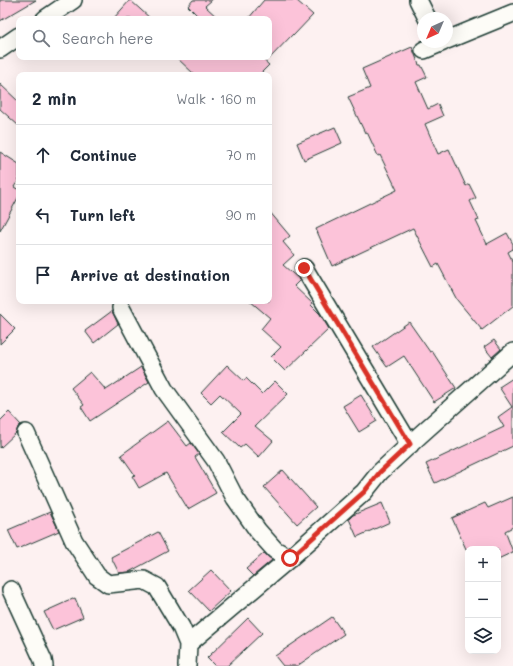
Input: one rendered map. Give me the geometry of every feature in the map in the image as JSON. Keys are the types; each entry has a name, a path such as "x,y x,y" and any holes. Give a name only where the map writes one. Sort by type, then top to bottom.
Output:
{"street":[{"path":"49,16 72,0"},
{"path":"418,0 424,12"},
{"path":"453,38 513,13"},
{"path":"0,49 16,38"},
{"path":"424,50 428,48"},
{"path":"304,268 410,444"},
{"path":"121,308 164,390 216,461 235,498 258,531 275,550 290,558"},
{"path":"188,644 290,558 364,492 380,472 513,352"},
{"path":"26,434 74,541 97,576 108,584 144,580 157,587 181,627 188,644 187,666"},
{"path":"11,590 43,660 44,666"}],"building":[{"path":"0,0 36,0 0,21"},
{"path":"130,0 148,16 116,16"},
{"path":"193,0 212,0 205,6 216,16 198,16 188,6"},
{"path":"264,0 296,0 313,15 272,56 272,16 251,16"},
{"path":"412,47 419,65 421,65 427,77 416,82 428,109 438,104 443,116 425,124 438,154 449,149 466,186 469,184 476,198 470,201 479,220 476,221 487,244 507,233 513,244 513,249 508,252 513,262 513,306 482,330 457,300 438,264 433,267 413,228 332,266 316,229 397,190 380,155 378,156 367,132 365,133 348,97 370,88 362,69"},
{"path":"179,60 263,60 269,65 262,72 192,72"},
{"path":"0,84 16,99 16,123 0,109"},
{"path":"335,127 342,143 304,160 297,143"},
{"path":"0,152 16,162 16,184 14,187 16,188 16,202 0,231"},
{"path":"272,215 290,236 283,242 294,255 283,265 300,280 294,286 312,303 311,305 320,314 329,329 285,371 271,357 281,347 261,329 270,318 254,304 272,304"},
{"path":"112,311 118,324 94,343 85,331"},
{"path":"0,314 15,329 0,344"},
{"path":"409,322 430,352 432,351 456,388 434,402 404,356 387,367 373,347"},
{"path":"494,340 501,349 492,357 484,347"},
{"path":"227,365 244,381 246,378 262,394 275,381 288,394 255,426 273,441 259,457 245,444 240,448 223,432 241,414 220,394 211,403 201,393"},
{"path":"141,367 149,382 90,421 81,407 84,405 71,388 90,372 106,390"},
{"path":"513,378 513,446 435,483 426,464 504,427 498,417 512,407 499,387"},
{"path":"361,395 377,421 359,432 343,406"},
{"path":"9,412 21,425 18,427 16,433 0,448 0,421"},
{"path":"168,421 187,446 191,443 199,454 195,457 216,493 188,509 166,473 139,488 132,476 135,475 121,455"},
{"path":"283,470 316,507 297,524 264,487"},
{"path":"513,497 513,527 505,531 513,552 501,558 501,546 465,547 452,518 485,503 488,508"},
{"path":"382,503 390,522 357,537 349,519 353,515"},
{"path":"50,512 59,531 17,549 8,530"},
{"path":"158,532 168,551 129,572 119,573 111,557"},
{"path":"264,553 272,560 253,576 246,569"},
{"path":"211,570 231,591 209,611 189,590"},
{"path":"75,598 83,617 53,630 44,612"},
{"path":"332,617 344,634 297,666 283,666 275,656"},
{"path":"248,618 262,633 227,666 215,666 207,658"}],"route":[{"path":"290,558 364,492 380,472 410,444 304,268"}]}
